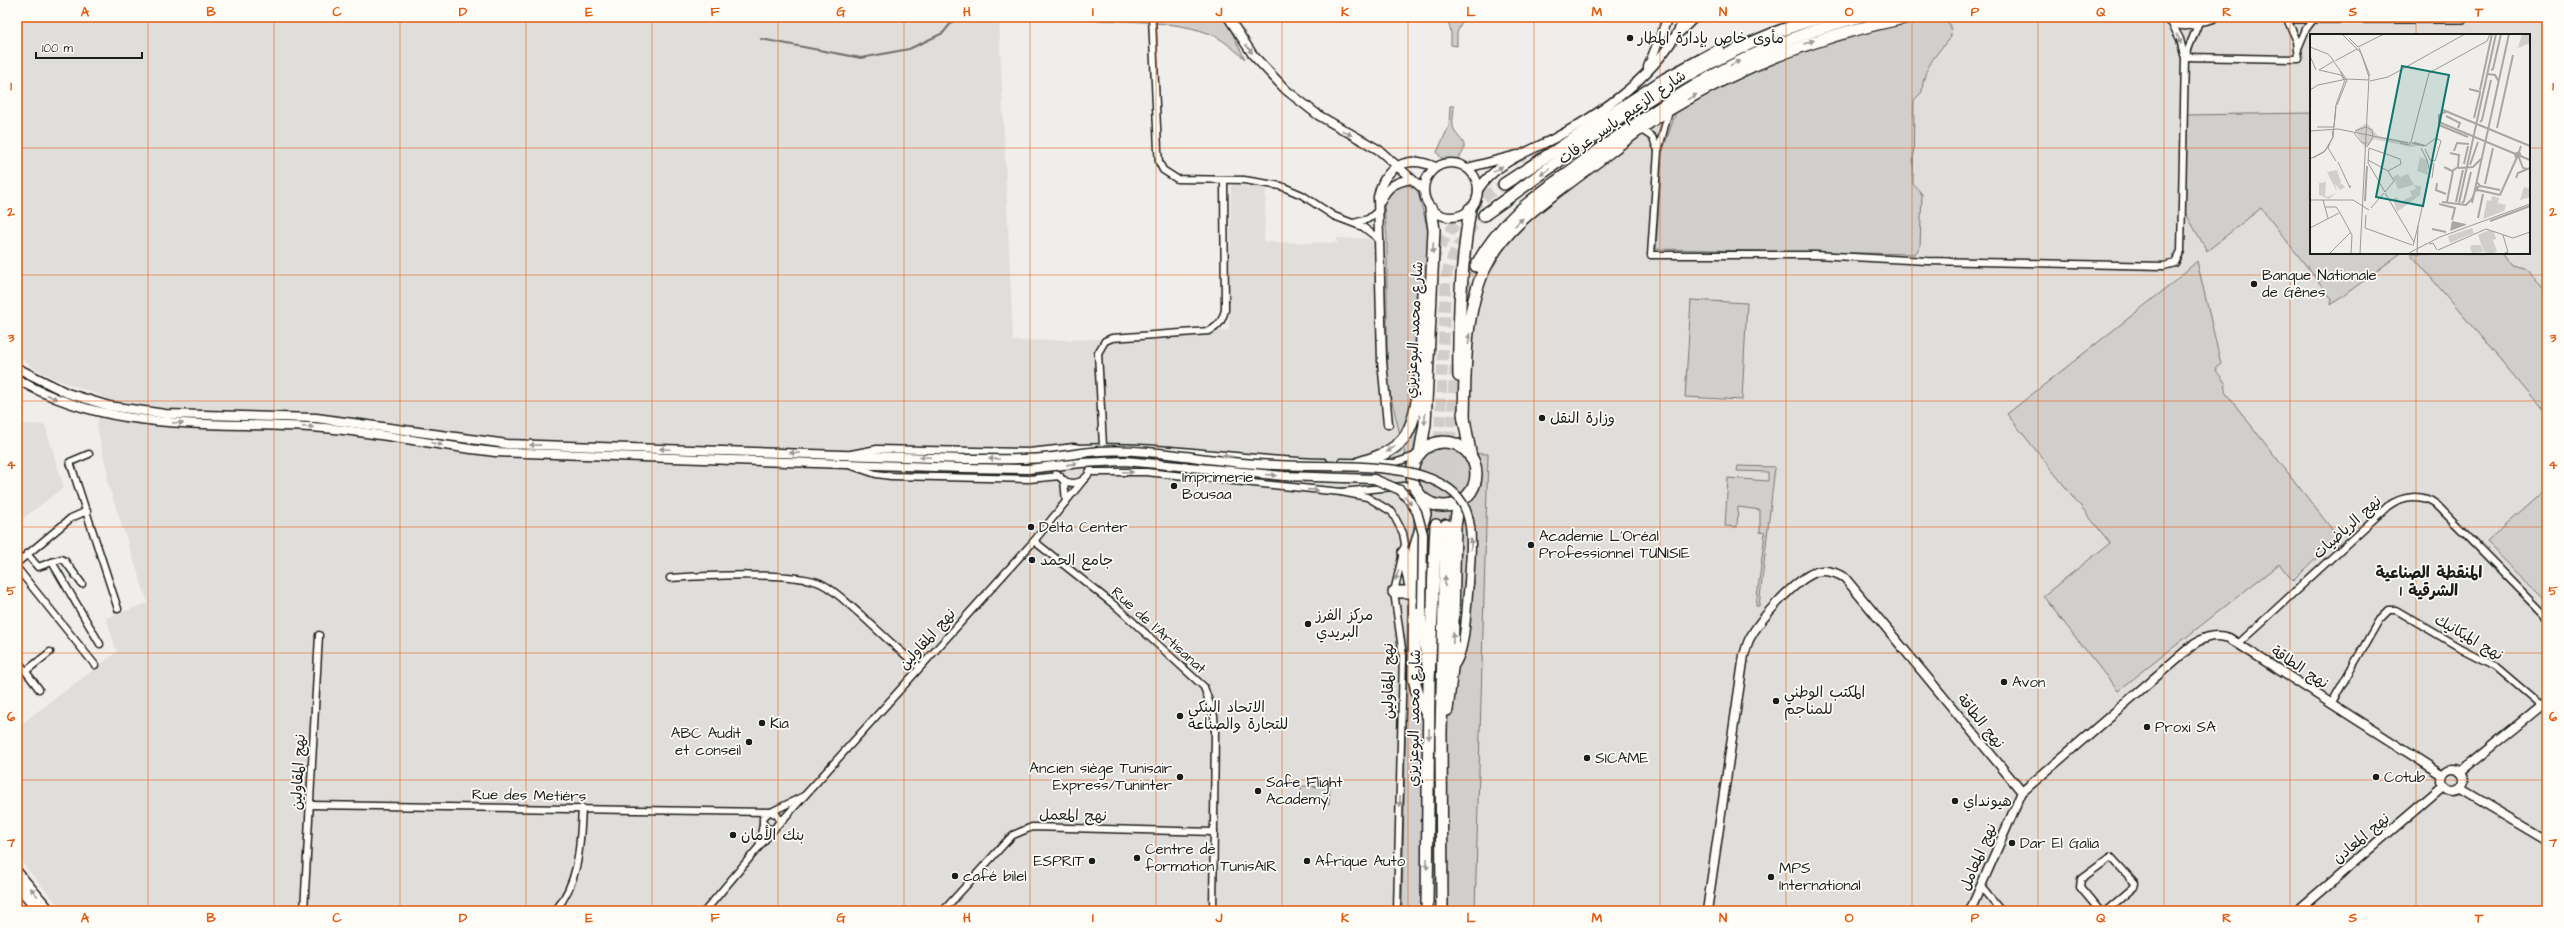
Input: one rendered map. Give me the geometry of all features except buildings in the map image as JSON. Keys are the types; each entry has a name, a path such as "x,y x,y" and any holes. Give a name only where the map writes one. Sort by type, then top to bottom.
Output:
{"highway":[{"name":"شارع الزعيم ياسر عرفات","path":"1484,215 1684,77 1716,58 1773,33 1821,17"},
{"name":"شارع الزعيم ياسر عرفات","path":"1476,266 1494,236 1516,212 1664,102 1706,78 1758,52 1800,36 1859,17"},
{"path":"1464,420 1467,359 1474,299 1492,255 1511,230 1534,208 1669,109 1725,78 1785,51 1849,30 1909,17"},
{"path":"2295,17 2462,17"},
{"path":"1504,184 1692,63 1741,41 1773,33"},
{"name":"شارع محمد البوعزيزي","path":"1419,454 1425,408 1434,230 1431,209"},
{"path":"1421,497 1439,506 1459,502 1471,490 1474,482 1475,470 1471,458 1464,420 1459,381 1458,343 1463,253 1470,209"},
{"path":"1359,462 1372,459 1396,445 1413,421 1417,401 1423,293"},
{"path":"1429,717 1418,699 1414,679 1415,549 1425,514 1421,497 1414,485 1413,467 1419,454 1432,445 1446,442 1460,447 1471,458"},
{"name":"شارع محمد البوعزيزي","path":"1441,732 1450,697 1455,526 1459,502"},
{"name":"شارع محمد البوعزيزي","path":"1427,911 1429,681 1441,525 1442,911"},
{"path":"1404,552 1408,578 1415,591"},
{"path":"1394,592 1415,591"}],"main road":[{"path":"17,872 50,911"},
{"path":"17,885 40,911"}],"street":[{"path":"1152,17 1159,162 1163,170 1177,179 1257,181 1281,186 1302,194 1334,216 1354,223 1372,233 1380,240"},
{"path":"1228,17 1253,55 1286,90 1318,116 1379,150 1395,166 1423,190 1431,209 1437,213 1450,217 1464,213 1470,209 1477,197 1478,190 1475,177 1467,168 1454,162 1435,167 1414,161 1395,166 1380,185 1379,210 1382,361 1388,424"},
{"path":"1646,71 1668,17"},
{"path":"1675,37 1685,17"},
{"path":"1478,190 1492,173 1522,154 1563,134 1620,97 1646,71 1675,37 1696,17"},
{"path":"2185,57 2299,59 2299,50 2294,32 2286,17"},
{"path":"2299,50 2306,29 2314,18"},
{"path":"1669,109 1658,151 1651,255 1815,255 1956,261 2170,265 2180,257 2182,236 2185,57 2180,39 2168,19"},
{"path":"2168,19 2185,25 2205,19"},
{"path":"2185,57 2205,19"},
{"path":"1640,129 1652,137 1658,151"},
{"path":"1467,168 1522,154"},
{"path":"1423,190 1426,177 1435,167"},
{"path":"1354,223 1368,219 1379,210 1385,192 1392,185 1411,179"},
{"path":"1102,446 1098,353 1105,341 1112,338 1209,331 1222,320 1225,310 1224,180"},
{"path":"17,368 67,393 109,406 138,411 316,418 507,444 964,459 1044,458 1100,451 1131,452 1227,462 1362,468 1418,474 1439,482 1456,494 1464,508 1470,524 1471,542 1469,583 1461,651 1457,663 1452,668"},
{"path":"17,379 55,399 132,420 324,428 390,436 452,447 495,452 1028,469 1081,463 1125,461 1284,476 1358,477 1378,480 1400,490 1409,500 1421,522 1423,534 1422,639 1429,681"},
{"path":"849,455 877,449 1029,452 1102,446 1146,448 1277,460 1394,463 1419,454"},
{"path":"1066,448 1056,461 1062,478 1066,504"},
{"path":"848,464 869,472 891,476 1029,479 1062,478 1075,482 1085,478 1090,472 1090,458 1079,448"},
{"path":"89,454 70,462 118,609"},
{"path":"1090,472 1146,472 1341,492 1414,485"},
{"name":"نهج المقاولين","path":"705,911 758,848 809,793 919,667 1034,541 1066,504 1085,478"},
{"name":"نهج المقاولين","path":"1341,492 1367,498 1392,512 1403,533 1404,552 1394,592 1403,656 1397,911"},
{"name":"نهج الرياضيات","path":"2238,644 2388,506 2408,498 2429,498 2547,617"},
{"path":"17,563 71,518 87,511"},
{"name":"Rue de l'Artisanat","path":"1034,541 1118,608 1204,687 1214,716 1215,730 1213,911"},
{"path":"27,554 38,567 61,559 66,560 82,584"},
{"path":"52,562 100,644"},
{"path":"17,568 95,665"},
{"name":"نهج الطاقة","path":"1707,911 1744,655 1750,638 1758,625 1798,583 1817,572 1837,572 1845,578 2022,792 2195,643 2205,637 2221,636 2238,644 2443,775"},
{"path":"670,578 712,576 786,578 807,579 820,583 840,597 919,667"},
{"name":"نهج الميكانيك","path":"2331,704 2378,620 2389,610 2396,610 2495,666 2545,703"},
{"name":"نهج المقاولين","path":"304,911 318,635"},
{"path":"26,670 50,652"},
{"path":"17,660 39,689"},
{"path":"2460,772 2545,703"},
{"path":"2451,769 2460,772 2464,782 2460,789 2453,792 2443,786 2443,775 2451,769"},
{"name":"نهج المعادن","path":"2297,911 2443,786"},
{"path":"2460,789 2547,840"},
{"name":"نهج المعامل","path":"1970,911 2022,792"},
{"name":"نهج المقاولين","path":"770,813 809,793"},
{"name":"Rue des Metiérs","path":"310,805 582,808 770,813"},
{"path":"555,911 568,892 575,875 579,858 582,808"},
{"path":"749,812 768,829 777,827 779,818 770,813 763,823"},
{"name":"نهج المقاولين","path":"758,848 763,823"},
{"name":"نهج المعمل","path":"943,911 1009,839 1032,827 1214,832"},
{"path":"2100,911 2079,883 2081,879 2111,857 2135,883 2134,887 2106,911"},
{"path":"1980,887 2001,911"}],"shaded area":[{"path":"17,17 1075,17 1075,19 999,18 1013,341 1149,338 1229,330 1231,185 1266,187 1264,242 1337,243 1337,238 1387,239 1387,381 1393,411 1410,469 1415,503 1414,534 1408,587 1402,911 63,911 17,857 17,720 21,724 117,652 106,618 148,603 106,478 108,477 97,426 102,396 55,379 34,368 17,355"},
{"path":"1075,17 1224,17 1245,59 1219,38 1184,27 1147,22 1075,19"},
{"path":"1447,17 1464,17 1457,33 1457,46 1451,45 1451,33"},
{"path":"1889,17 2428,17 2547,20 2547,911 1452,911 1463,361 1495,242 1681,97"},
{"path":"1889,17 1940,17 1950,24 1951,36 1932,61 1925,75 1922,92 1914,100 1913,184 1922,194 1920,247 1915,254 1656,249 1662,153 1681,97"},
{"path":"1450,106 1454,106 1453,126 1464,145 1462,153 1458,159 1441,158 1437,152 1449,126"},
{"path":"2310,113 2310,254 2400,254 2331,305 2332,299 2261,208 2207,251 2185,212 2187,115"},
{"path":"1405,184 1417,189 1428,230 1424,452 1488,454 1475,911 1402,911 1408,587 1414,534 1413,488 1387,381 1387,239 1384,204 1392,187"},
{"path":"2411,254 2504,254 2511,265 2528,269 2547,295 2547,415"},
{"path":"2197,261 2221,364 2215,369 2226,384 2225,392 2338,537 2293,581 2279,564 2118,691 2043,596 2110,543 2007,414 2168,287"},
{"path":"1691,300 1747,303 1742,400 1685,397"},
{"path":"17,419 23,424 45,425 64,487 17,523"},
{"path":"1738,466 1775,467 1759,606 1756,606 1765,533 1760,532 1760,510 1738,507 1737,527 1725,526 1728,478 1768,481 1768,472 1737,471"},
{"path":"2547,488 2547,602 2486,542"},
{"path":"1301,786 1330,787 1329,804 1301,803"}],"waterway":[{"path":"761,39 861,58 909,49 943,33 956,17"}],"tunnel":[{"path":"1423,293 1434,259 1442,243 1462,217 1475,205 1504,184"},
{"path":"1436,525 1446,277 1452,259 1460,243 1484,215"},
{"path":"1463,309 1476,266"},
{"path":"1446,525 1455,364"}],"place":[{"name":"مأوى خاص بإدارة المطار","path":"1630,38"},
{"name":"Banque Nationale de Gênes","path":"2254,284"},
{"name":"وزارة النقل","path":"1542,418"},
{"name":"Imprimerie Bousaa","path":"1174,486"},
{"name":"Delta Center","path":"1031,527"},
{"name":"Academie L'Oréal Professionnel TUNISIE","path":"1531,545"},
{"name":"جامع الحمد","path":"1032,560"},
{"name":"مركز الفرز البريدي","path":"1308,624"},
{"name":"Avon","path":"2004,682"},
{"name":"المكتب الوطني للمناجم","path":"1776,701"},
{"name":"الاتحاد البنكي للتجارة والصناعة","path":"1180,716"},
{"name":"Kia","path":"762,723"},
{"name":"Proxi SA","path":"2147,727"},
{"name":"ABC Audit et conseil","path":"749,742"},
{"name":"SICAME","path":"1587,758"},
{"name":"Ancien siège Tunisair Express/Tuninter","path":"1180,777"},
{"name":"Cotub","path":"2376,777"},
{"name":"Safe Flight Academy","path":"1258,791"},
{"name":"هيونداي","path":"1955,801"},
{"name":"بنك الأمان","path":"733,835"},
{"name":"Dar El Galia","path":"2012,843"},
{"name":"Centre de formation TunisAIR","path":"1137,858"},
{"name":"ESPRIT","path":"1092,861"},
{"name":"Afrique Auto","path":"1307,861"},
{"name":"café bilel","path":"955,876"},
{"name":"MPS International","path":"1771,877"}],"district":[{"name":"المنقطة الصناعية الشرقية 1","path":"2429,581"}]}
